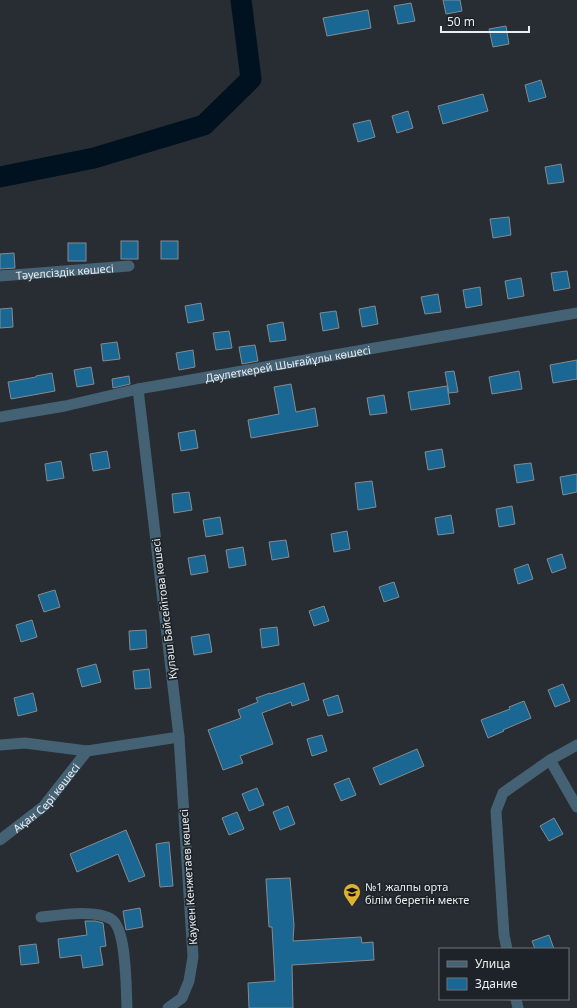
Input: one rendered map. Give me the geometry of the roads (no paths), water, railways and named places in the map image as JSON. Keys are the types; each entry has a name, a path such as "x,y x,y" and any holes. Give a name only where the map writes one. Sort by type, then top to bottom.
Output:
{"street":[{"name":"Тәуелсіздік көшесі","path":"0,276 129,266"},
{"name":"Дәулеткерей Шығайұлы көшесі","path":"0,417 65,406 138,389 577,313"},
{"name":"Күләш Байсейітова көшесі","path":"138,389 179,736"},
{"path":"0,744 25,743 87,751 179,736"},
{"name":"Каукен Кенжетаев көшесі","path":"168,1008 182,998 189,981 193,957 179,736"},
{"path":"507,948 504,935 496,811 503,793 550,760 577,745"},
{"name":"Ақан Сері көшесі","path":"0,840 44,806 87,751"},
{"path":"550,760 577,808"},
{"path":"41,917 81,913 110,918 115,922 119,930 124,949 128,1008"}],"waterway":[{"path":"0,177 94,158 204,125 251,79 241,0"}],"place":[{"name":"№1 жалпы орта білім беретін мекте","path":"352,907"}]}
